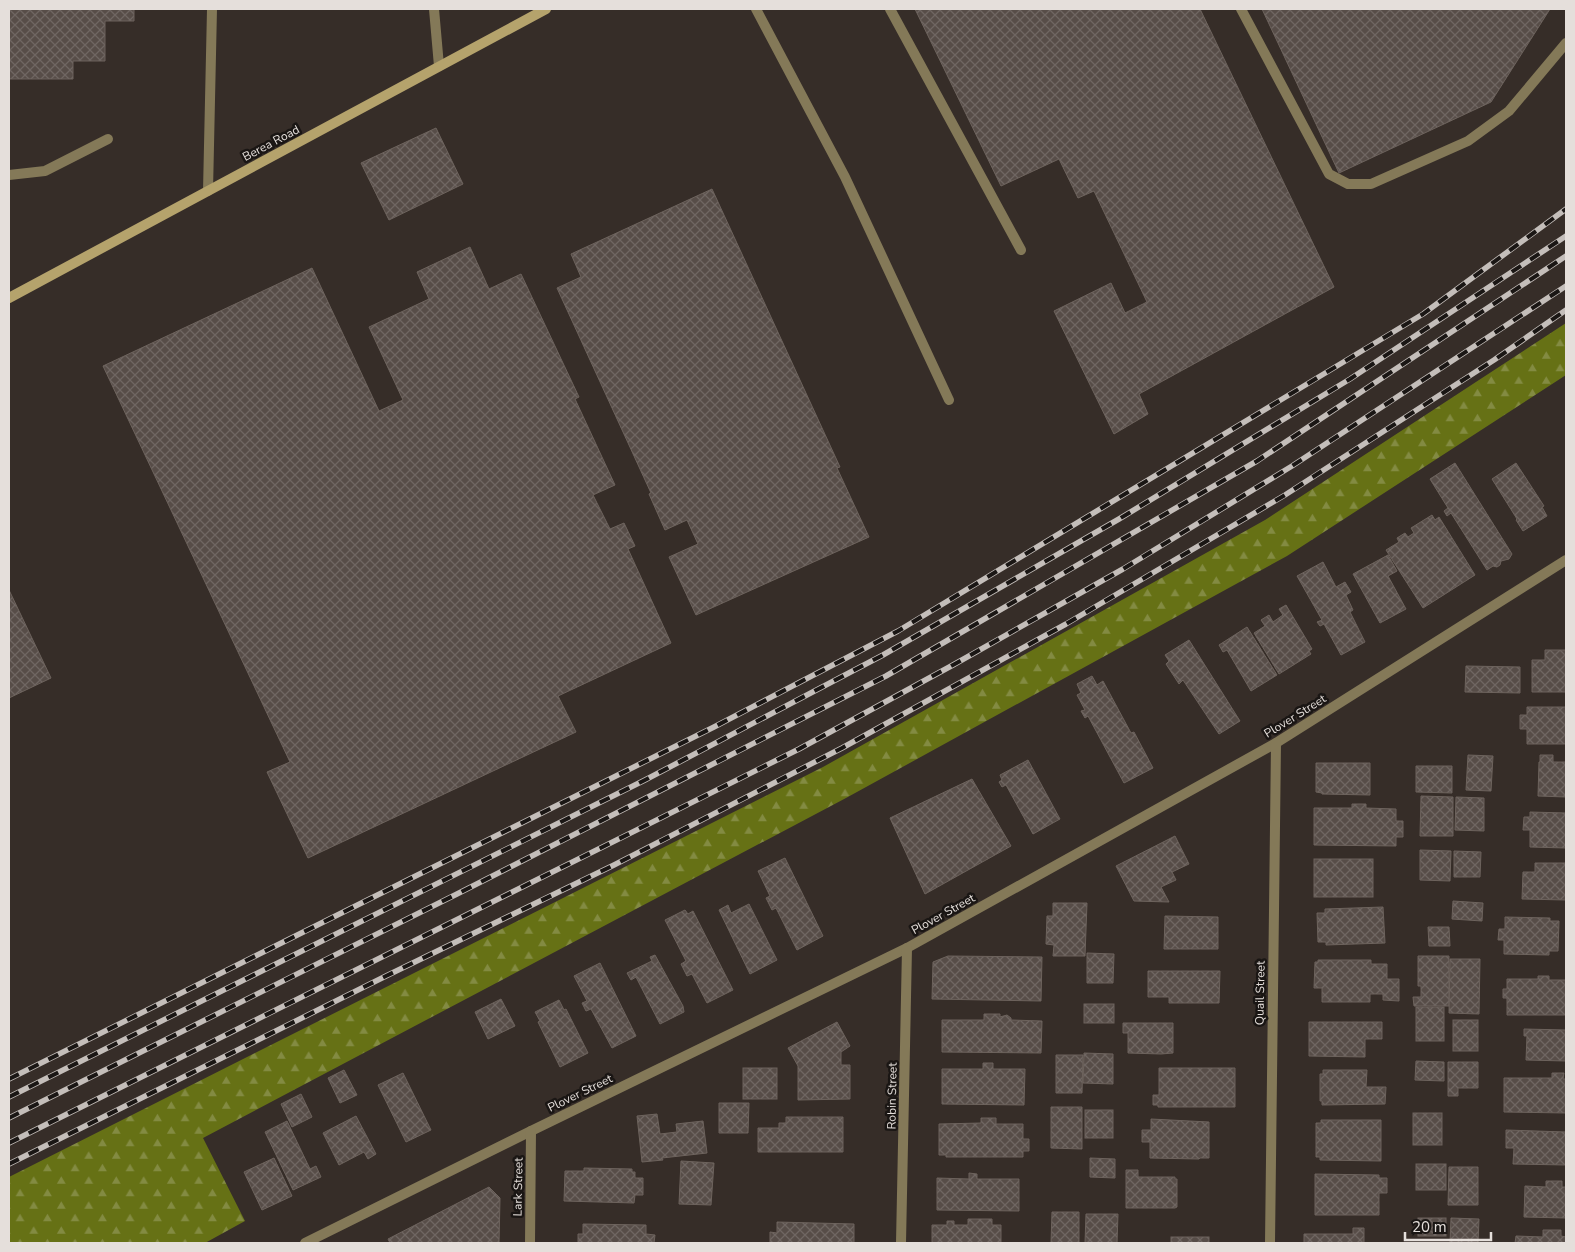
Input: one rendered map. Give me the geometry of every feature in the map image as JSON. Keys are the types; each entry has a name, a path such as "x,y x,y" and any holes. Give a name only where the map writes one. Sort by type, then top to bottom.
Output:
{"main road":[{"name":"Berea Road","path":"9,298 546,9"}],"street":[{"path":"208,191 212,9"},
{"path":"434,9 439,66"},
{"path":"756,9 845,177 949,400"},
{"path":"890,9 1021,250"},
{"path":"1242,9 1329,174 1348,184 1371,184 1468,141 1509,111 1566,42"},
{"path":"9,175 45,171 108,140"},
{"name":"Plover Street","path":"305,1243 907,948 1276,743 1566,560"},
{"name":"Quail Street","path":"1270,1243 1276,743"},
{"name":"Robin Street","path":"901,1243 907,948"},
{"name":"Lark Street","path":"530,1243 531,1131"}],"green space":[{"path":"1566,323 1566,375 1287,556 846,798 203,1138 245,1221 205,1243 9,1243 9,1177 823,767 1265,520"}],"building":[{"path":"9,9 134,9 134,21 105,21 105,61 73,61 73,79 9,79"},
{"path":"915,9 1200,9 1334,287 1139,394 1148,414 1114,434 1054,311 1111,283 1125,313 1147,302 1094,191 1078,198 1059,159 1001,186"},
{"path":"1262,9 1550,9 1491,102 1339,173"},
{"path":"436,128 463,184 389,220 361,163"},
{"path":"712,189 840,467 837,468 869,537 696,615 669,557 698,544 687,520 665,530 649,494 651,493 557,288 581,277 571,254"},
{"path":"470,247 489,289 521,274 579,397 575,399 615,485 593,495 610,529 624,523 635,546 628,549 671,643 558,696 576,732 308,858 267,772 290,762 103,366 312,268 379,411 403,400 369,327 429,299 417,272"},
{"path":"1455,463 1512,554 1509,559 1501,561 1497,567 1493,566 1487,570 1451,513 1447,516 1444,511 1448,508 1430,479"},
{"path":"1516,463 1544,506 1542,507 1547,516 1523,531 1492,479"},
{"path":"1432,515 1435,520 1439,517 1475,575 1423,608 1386,550 1399,542 1397,538 1405,533 1408,537 1414,533 1411,528"},
{"path":"1388,555 1397,571 1388,576 1406,609 1380,623 1353,574"},
{"path":"1323,562 1336,587 1345,582 1351,592 1346,595 1353,610 1350,612 1365,642 1341,655 1324,624 1320,626 1317,622 1322,620 1297,576"},
{"path":"9,590 51,678 9,698"},
{"path":"1286,605 1312,649 1309,651 1311,654 1279,674 1254,633 1265,626 1261,620 1269,615 1273,622 1283,615 1279,609"},
{"path":"1247,627 1277,675 1251,691 1227,650 1223,652 1219,645"},
{"path":"1189,640 1240,721 1219,734 1183,680 1179,684 1166,664 1169,661 1165,655"},
{"path":"1545,650 1566,650 1566,692 1532,692 1532,660 1545,660"},
{"path":"1466,666 1520,667 1520,693 1465,692"},
{"path":"1092,676 1097,685 1103,681 1131,733 1134,732 1153,768 1124,783 1088,716 1085,718 1081,711 1085,710 1077,695 1081,693 1077,684"},
{"path":"1527,707 1566,707 1566,744 1527,744 1527,729 1520,729 1520,715 1527,715"},
{"path":"1468,755 1493,756 1491,791 1466,790"},
{"path":"1540,755 1553,755 1553,762 1566,762 1566,797 1538,796"},
{"path":"1028,760 1060,819 1033,834 1006,785 1002,787 999,782 1002,780 1000,775"},
{"path":"1316,763 1370,763 1370,795 1322,794 1316,792"},
{"path":"1416,766 1452,766 1452,793 1416,792"},
{"path":"972,779 1011,846 925,894 890,818"},
{"path":"1421,796 1453,797 1453,836 1420,836"},
{"path":"1456,797 1484,798 1484,831 1455,830"},
{"path":"1352,804 1366,804 1366,808 1396,809 1396,821 1403,821 1403,837 1396,837 1396,846 1314,845 1314,808 1352,808"},
{"path":"1530,812 1566,813 1566,848 1530,847 1530,830 1523,830 1524,817 1530,817"},
{"path":"1175,836 1189,864 1172,872 1176,880 1161,887 1169,902 1134,901 1116,866"},
{"path":"1420,850 1451,851 1450,881 1420,880"},
{"path":"1454,851 1481,852 1480,877 1454,877"},
{"path":"785,858 823,936 797,950 776,908 772,910 766,898 770,896 758,871"},
{"path":"1314,859 1373,859 1373,897 1314,897"},
{"path":"1535,863 1566,863 1566,900 1522,899 1523,872 1535,872"},
{"path":"1453,901 1483,903 1482,921 1452,919"},
{"path":"1053,903 1087,903 1085,956 1053,956 1054,945 1046,944 1047,916 1053,916"},
{"path":"749,904 777,960 750,974 719,910 728,905 731,913"},
{"path":"1383,907 1385,943 1326,945 1326,942 1318,942 1317,913 1325,913 1325,909"},
{"path":"685,910 688,914 693,911 733,990 707,1003 692,974 687,976 681,964 686,961 665,920"},
{"path":"1165,916 1218,917 1218,949 1164,949"},
{"path":"1505,917 1550,918 1550,921 1559,921 1558,951 1549,951 1549,955 1504,954 1504,940 1498,940 1499,929 1505,929"},
{"path":"1428,927 1449,927 1450,946 1429,946"},
{"path":"1087,953 1114,954 1113,983 1087,983"},
{"path":"655,955 683,1006 684,1012 660,1024 636,977 631,980 627,973 652,961 650,957"},
{"path":"948,956 1042,957 1041,1001 932,999 933,962"},
{"path":"1418,956 1449,956 1449,1006 1414,1006 1413,997 1421,997 1421,986 1418,986"},
{"path":"1450,959 1480,959 1479,1014 1449,1013"},
{"path":"1318,960 1371,960 1371,964 1387,964 1387,979 1399,979 1399,1001 1383,1000 1383,994 1370,994 1370,1002 1322,1002 1322,988 1314,988 1315,962 1318,962"},
{"path":"600,963 636,1036 612,1048 591,1009 586,1011 582,1003 587,1001 574,976"},
{"path":"1148,971 1220,971 1219,1003 1169,1003 1169,997 1148,997"},
{"path":"1538,976 1549,976 1549,980 1566,980 1566,1015 1507,1015 1507,998 1503,998 1503,989 1507,989 1507,979 1538,979"},
{"path":"501,999 515,1026 488,1039 475,1012"},
{"path":"559,1000 564,1010 566,1009 588,1053 560,1067 535,1012"},
{"path":"1084,1004 1114,1004 1114,1023 1084,1023"},
{"path":"1416,1007 1444,1007 1444,1041 1416,1041"},
{"path":"984,1014 1000,1014 1000,1017 1007,1015 1011,1020 1042,1021 1041,1053 942,1052 942,1020 984,1020"},
{"path":"1453,1020 1478,1020 1478,1051 1453,1051"},
{"path":"837,1022 850,1046 841,1052 841,1065 850,1065 850,1099 798,1100 798,1066 788,1048"},
{"path":"1309,1022 1382,1022 1382,1039 1365,1039 1365,1057 1309,1056"},
{"path":"1123,1023 1173,1023 1173,1053 1128,1053 1128,1033 1123,1033"},
{"path":"1524,1029 1566,1030 1566,1061 1526,1060 1527,1036 1524,1036"},
{"path":"1084,1053 1113,1054 1113,1084 1083,1083"},
{"path":"1056,1055 1083,1055 1082,1093 1056,1093"},
{"path":"1416,1061 1444,1062 1444,1081 1415,1080"},
{"path":"1448,1062 1478,1062 1478,1088 1458,1088 1458,1096 1448,1096"},
{"path":"983,1063 993,1063 993,1069 1025,1069 1024,1105 942,1104 942,1069 983,1069"},
{"path":"743,1068 777,1068 777,1099 743,1099"},
{"path":"1159,1068 1235,1068 1235,1107 1158,1107 1158,1105 1153,1105 1153,1095 1159,1095"},
{"path":"344,1070 357,1095 340,1103 328,1078"},
{"path":"1323,1070 1367,1070 1366,1087 1386,1087 1385,1104 1322,1105 1322,1101 1320,1101 1320,1074 1323,1074"},
{"path":"403,1073 431,1130 406,1142 378,1085"},
{"path":"1552,1073 1564,1073 1563,1079 1566,1079 1566,1113 1504,1112 1504,1078 1552,1078"},
{"path":"301,1094 312,1117 292,1127 281,1104"},
{"path":"719,1103 749,1103 748,1133 719,1133"},
{"path":"1051,1107 1082,1107 1082,1149 1051,1148"},
{"path":"1085,1110 1113,1110 1113,1138 1085,1138"},
{"path":"1413,1113 1442,1113 1442,1145 1413,1145"},
{"path":"657,1114 660,1134 677,1132 676,1124 703,1121 707,1153 642,1162 637,1116"},
{"path":"356,1116 376,1154 368,1159 364,1152 339,1165 323,1133"},
{"path":"786,1117 843,1117 843,1152 758,1152 758,1128 779,1128 779,1123 786,1123"},
{"path":"981,1118 996,1118 996,1124 1023,1124 1023,1139 1029,1139 1029,1151 1023,1151 1023,1157 946,1157 946,1155 939,1155 939,1124 981,1123"},
{"path":"1151,1119 1209,1122 1209,1158 1150,1158 1150,1142 1142,1142 1142,1130 1151,1130"},
{"path":"1321,1120 1381,1120 1381,1161 1320,1160 1320,1157 1316,1157 1316,1123 1321,1123"},
{"path":"287,1121 310,1169 316,1166 321,1177 293,1190 265,1132"},
{"path":"1506,1130 1566,1132 1566,1165 1513,1164 1514,1148 1506,1148"},
{"path":"274,1158 292,1196 262,1210 244,1172"},
{"path":"1090,1158 1115,1159 1115,1178 1090,1177"},
{"path":"681,1161 714,1163 711,1205 679,1204"},
{"path":"1416,1164 1446,1164 1446,1190 1416,1190"},
{"path":"1449,1167 1478,1167 1478,1205 1448,1205"},
{"path":"584,1168 632,1169 632,1172 635,1172 635,1178 643,1178 643,1195 635,1195 634,1203 564,1201 565,1171 584,1171"},
{"path":"1126,1170 1138,1170 1138,1177 1175,1177 1177,1179 1177,1207 1126,1208"},
{"path":"969,1173 977,1174 977,1179 1019,1179 1019,1211 937,1210 937,1178 969,1179"},
{"path":"1315,1174 1379,1175 1379,1178 1387,1178 1387,1193 1379,1193 1379,1215 1315,1215"},
{"path":"1546,1181 1562,1181 1562,1187 1566,1187 1566,1218 1524,1217 1525,1186 1546,1187"},
{"path":"489,1187 500,1198 499,1243 390,1243 388,1239"},
{"path":"1052,1212 1079,1212 1079,1243 1051,1243"},
{"path":"1086,1214 1118,1214 1117,1243 1085,1243"},
{"path":"1418,1218 1446,1218 1446,1236 1418,1236"},
{"path":"1451,1218 1479,1219 1478,1243 1450,1243"},
{"path":"968,1219 992,1219 992,1225 1001,1225 1001,1243 932,1243 932,1225 947,1225 947,1221 954,1221 954,1225 968,1225"},
{"path":"777,1222 854,1224 854,1243 770,1243 770,1232 777,1233"},
{"path":"583,1224 646,1225 646,1234 655,1235 654,1243 578,1243 578,1234 583,1234"},
{"path":"1353,1228 1364,1228 1364,1243 1304,1243 1304,1234 1353,1234"},
{"path":"1543,1230 1561,1230 1561,1236 1566,1237 1566,1243 1515,1243 1516,1236 1543,1237"},
{"path":"1171,1237 1209,1237 1209,1243 1171,1243"}],"railway":[{"path":"9,1079 714,727 898,631 1423,314 1566,209"},
{"path":"9,1097 645,780 883,655 1119,519 1350,379 1566,236"},
{"path":"9,1118 457,894 886,676 1257,461 1566,256"},
{"path":"9,1143 799,749 953,665 1123,569 1292,466 1566,286"},
{"path":"9,1164 386,976 614,865 842,748 1066,624 1285,495 1494,360 1566,310"}]}
